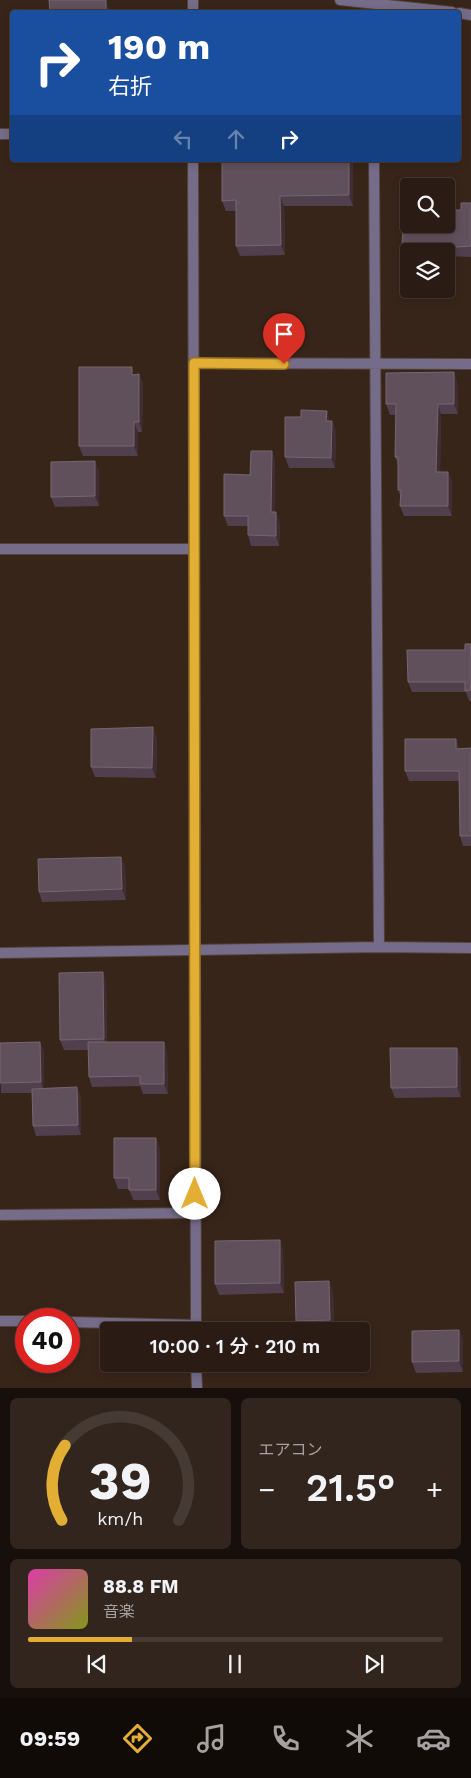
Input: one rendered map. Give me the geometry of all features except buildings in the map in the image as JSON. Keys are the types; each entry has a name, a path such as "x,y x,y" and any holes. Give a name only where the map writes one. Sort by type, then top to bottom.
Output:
{"street":[{"path":"340,0 373,8 412,10"},
{"path":"193,162 196,1322"},
{"path":"374,162 379,947"},
{"path":"194,363 471,364"},
{"path":"0,549 194,549"},
{"path":"0,953 194,952 379,947 471,948"},
{"path":"0,1215 195,1213"},
{"path":"0,1321 15,1321"},
{"path":"80,1323 100,1323"},
{"path":"196,1372 196,1388"}],"route":[{"path":"195,1194 194,363 284,364"}]}
